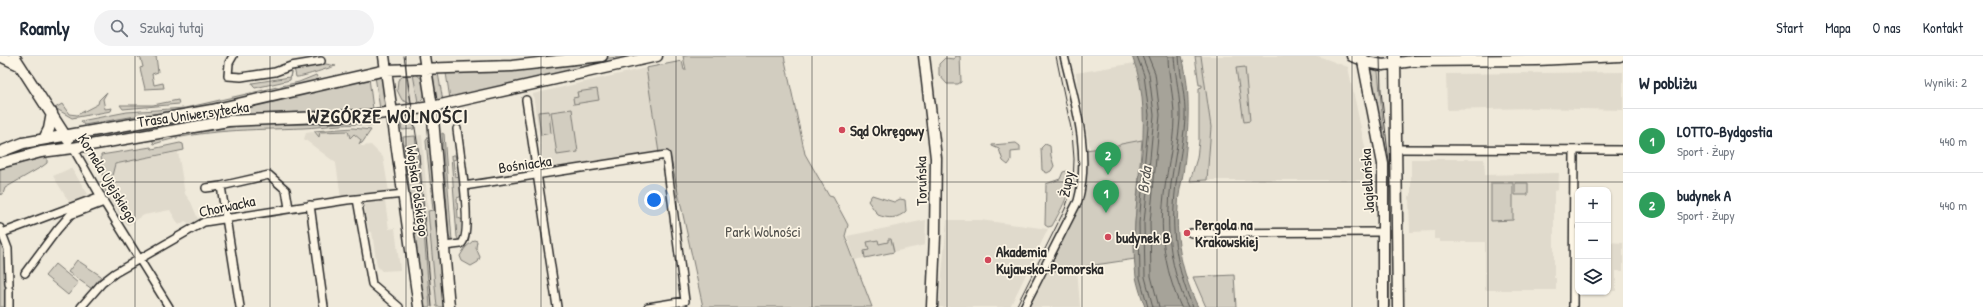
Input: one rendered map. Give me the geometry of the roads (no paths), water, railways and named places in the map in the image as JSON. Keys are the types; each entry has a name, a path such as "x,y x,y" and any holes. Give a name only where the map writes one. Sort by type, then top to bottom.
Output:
{"main road":[{"name":"Kornela Ujejskiego","path":"0,56 16,60 52,113 73,148"},
{"name":"Wojska Polskiego","path":"384,56 419,307"},
{"name":"Wojska Polskiego","path":"424,56 432,107 449,307"},
{"path":"427,68 512,66 602,56"},
{"path":"432,107 656,56"},
{"name":"Toruńska","path":"924,56 936,158 936,235 932,307"},
{"path":"1352,56 1380,65 1395,60 1537,60 1620,56"},
{"name":"Jagiellońska","path":"1362,58 1382,153 1384,232 1383,307"},
{"name":"Jagiellońska","path":"1395,60 1398,307"},
{"name":"Trasa Uniwersytecka","path":"0,152 23,143 212,110 386,70 427,68"},
{"name":"Trasa Uniwersytecka","path":"0,163 41,152 73,148 228,121 320,118 392,113 432,107"},
{"path":"44,139 50,129 52,113"}],"street":[{"path":"233,56 229,63 228,76 241,77 275,72 291,66 321,61"},
{"name":"Żupy","path":"1024,307 1078,201 1082,182 1082,153 1078,122 1064,56"},
{"path":"526,100 557,307"},
{"path":"444,246 458,245 466,239 464,186 456,129"},
{"name":"Kornela Ujejskiego","path":"73,148 102,199 170,307"},
{"path":"1396,149 1623,150"},
{"path":"1573,307 1574,150"},
{"name":"Bośniacka","path":"464,186 666,155 685,301 648,307"},
{"path":"206,188 269,175 286,190 289,208"},
{"path":"221,186 240,307"},
{"name":"Chorwacka","path":"81,307 102,283 115,273 200,224 226,218 289,208 404,194"},
{"path":"9,307 8,249 1,230 102,199"},
{"path":"26,274 67,218 102,199"},
{"path":"357,199 372,284 399,307"},
{"path":"310,205 324,307"},
{"path":"1191,233 1384,232"}],"water":[{"name":"Brda","path":"1132,56 1182,56 1187,85 1188,130 1177,220 1179,246 1184,271 1198,307 1145,307 1138,285 1134,249 1135,221 1143,138 1143,110 1140,83"}],"tram line":[{"path":"404,56 419,154 432,307"},
{"path":"1016,307 1065,209 1073,185 1074,159 1072,133 1056,56"},
{"path":"1380,56 1381,91 1389,162 1389,307"}],"place":[{"name":"Sąd Okręgowy","path":"842,130"},
{"name":"budynek A","path":"1108,175"},
{"name":"LOTTO-Bydgostia","path":"1106,213"},
{"name":"Pergola na Krakowskiej","path":"1187,233"},
{"name":"budynek B","path":"1108,237"},
{"name":"Akademia Kujawsko-Pomorska","path":"988,260"}],"district":[{"name":"WZGÓRZE WOLNOŚCI","path":"388,116"}],"park label":[{"name":"Park Wolności","path":"763,231"}]}
